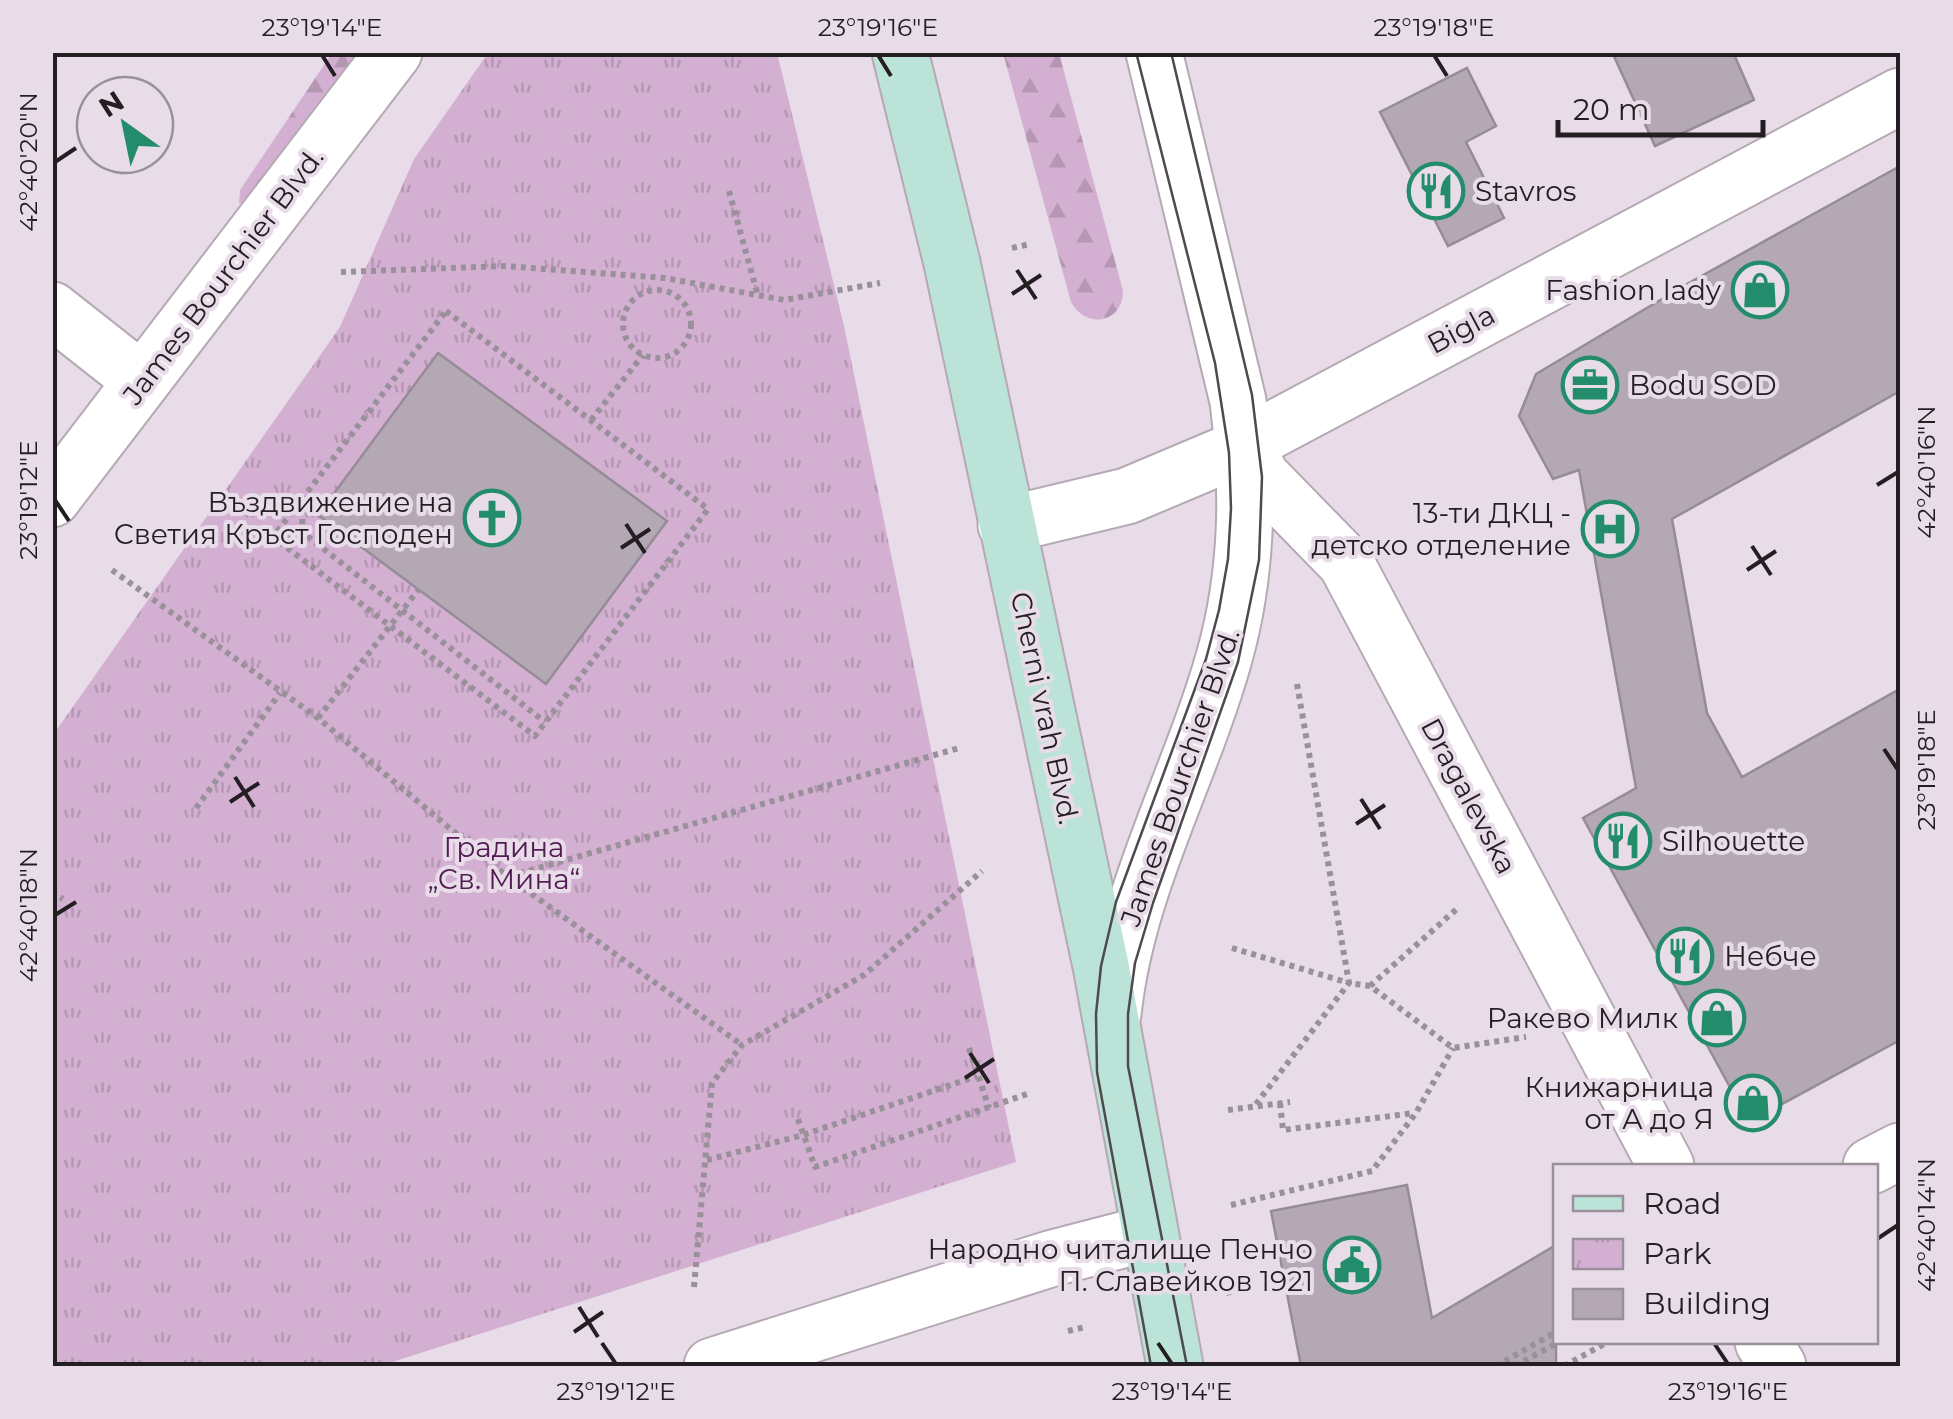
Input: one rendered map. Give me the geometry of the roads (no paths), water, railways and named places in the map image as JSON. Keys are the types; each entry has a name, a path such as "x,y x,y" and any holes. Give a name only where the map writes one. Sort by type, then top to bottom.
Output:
{"main road":[{"name":"Cherni vrah Blvd.","path":"900,52 952,263 1097,947 1175,1366"}],"street":[{"name":"James Bourchier Blvd.","path":"52,499 394,52"},
{"name":"James Bourchier Blvd.","path":"1112,1032 1118,965 1135,902 1223,661 1235,610 1246,513 1244,445 1230,360 1154,52"},
{"name":"Bigla","path":"1006,525 1127,496 1244,445 1900,96"},
{"path":"52,310 142,381"},
{"name":"Dragalevska","path":"1244,445 1262,477 1346,563 1665,1164"},
{"path":"1875,1164 1900,1151"},
{"path":"712,1366 1053,1258 1150,1233"},
{"path":"1765,1344 1778,1366"}],"tram line":[{"path":"1136,52 1215,363 1229,453 1231,508 1228,559 1206,659 1116,902 1101,966 1096,1014 1097,1072 1151,1366"},
{"path":"1171,52 1252,395 1262,477 1259,560 1238,662 1153,903 1135,963 1128,1014 1128,1066 1187,1366"}],"place":[{"name":"Stavros","path":"1436,191"},
{"name":"Fashion lady","path":"1760,290"},
{"name":"Bodu SOD","path":"1590,385"},
{"name":"Въздвижение на Светия Кръст Господен","path":"492,518"},
{"name":"13-ти ДКЦ - детско отделение","path":"1610,529"},
{"name":"Silhouette","path":"1623,841"},
{"name":"Небче","path":"1685,956"},
{"name":"Ракево Милк","path":"1717,1018"},
{"name":"Книжарница от А до Я","path":"1753,1103"},
{"name":"Народно читалище Пенчо П. Славейков 1921","path":"1352,1265"}],"park label":[{"name":"Градина „Св. Мина“","path":"504,863"}]}
